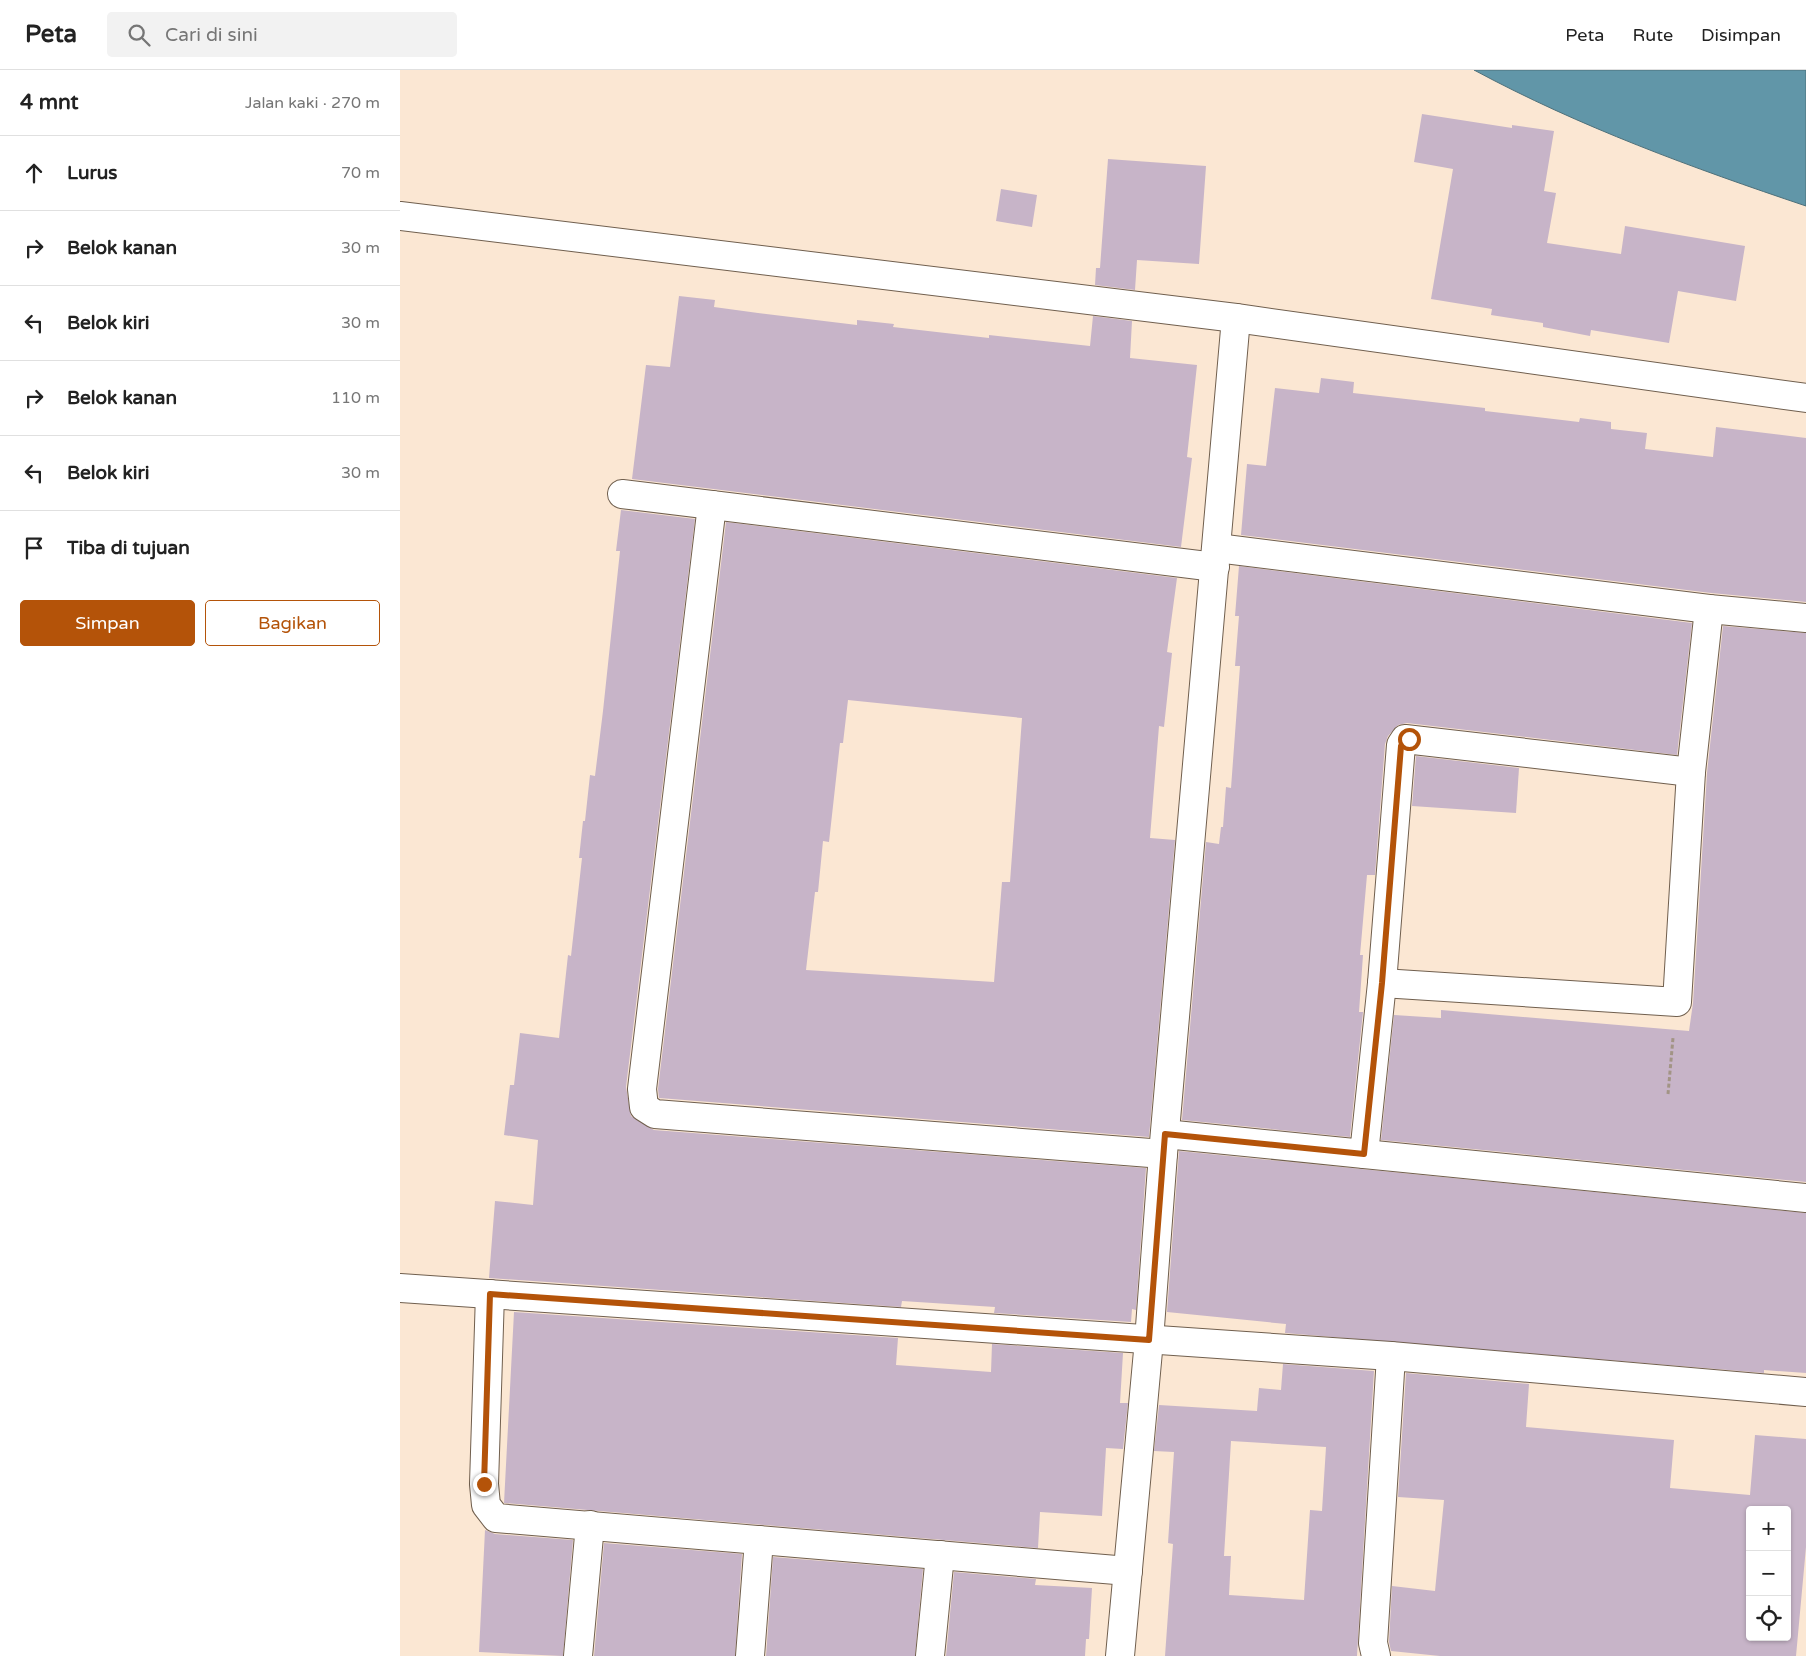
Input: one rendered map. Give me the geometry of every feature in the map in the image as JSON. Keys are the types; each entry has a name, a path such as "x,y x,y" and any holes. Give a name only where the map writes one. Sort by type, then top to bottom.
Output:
{"street":[{"path":"400,216 1236,318 1806,398"},
{"path":"1120,1656 1149,1340 1164,1144 1236,318"},
{"path":"622,494 1216,558 1806,618"},
{"path":"712,505 642,1089 644,1106 654,1114 1364,1154 1806,1198"},
{"path":"1382,983 1677,1002 1691,772 1709,609"},
{"path":"1364,1154 1382,983 1401,746 1406,739 1691,772"},
{"path":"400,1288 1391,1356 1806,1392"},
{"path":"490,1294 484,1484 486,1505 490,1513 496,1518 1128,1571"},
{"path":"1376,1656 1373,1643 1391,1356"},
{"path":"578,1656 590,1525"},
{"path":"750,1656 759,1540"},
{"path":"930,1656 940,1555"}],"path":[{"path":"1668,1094 1677,1002"}],"water":[{"path":"1474,70 1806,70 1806,206 1721,177 1637,145 1555,110"}],"building":[{"path":"1422,114 1512,128 1512,125 1554,131 1544,191 1556,193 1547,243 1621,254 1625,226 1745,246 1736,301 1678,291 1669,343 1591,330 1590,336 1543,327 1543,323 1491,315 1492,309 1431,299 1453,169 1414,162"},
{"path":"1108,159 1206,166 1199,264 1137,260 1135,290 1095,285 1096,268 1100,268"},
{"path":"1001,189 1037,195 1032,227 996,221"},
{"path":"679,296 715,300 714,307 758,313 857,325 857,320 894,324 893,327 989,338 989,335 1090,346 1093,316 1132,321 1130,358 1197,365 1187,457 1192,458 1181,547 632,479 646,365 670,367"},
{"path":"1321,378 1354,382 1353,393 1485,408 1485,411 1579,422 1580,418 1611,422 1611,429 1647,433 1645,449 1713,457 1716,427 1806,438 1806,602 1711,593 1241,535 1247,464 1266,466 1275,388 1319,393"},
{"path":"621,510 695,519 626,1087 631,1116 654,1130 1146,1168 1136,1310 1132,1309 1131,1322 994,1313 995,1307 902,1301 901,1307 489,1278 495,1201 533,1205 538,1140 504,1135 510,1085 514,1085 520,1033 559,1038 568,955 571,956 582,858 579,858 583,821 585,821 590,775 595,776 603,711 620,551 616,551"},
{"path":"726,522 1177,578 1167,652 1172,653 1164,727 1159,726 1150,838 1175,840 1149,1137 659,1098 658,1089","holes":["848,700 1022,718 1010,882 1002,882 994,982 806,970 815,892 818,892 823,841 829,842 840,743 843,743"]},
{"path":"1239,566 1692,623 1677,755 1407,723 1398,725 1388,736 1385,744 1375,875 1367,875 1360,955 1363,955 1359,1012 1363,1012 1350,1137 1182,1120 1206,842 1219,844 1221,827 1223,827 1226,787 1231,788 1240,666 1235,666 1239,616 1235,616"},
{"path":"1723,626 1806,633 1806,1182 1381,1140 1394,1015 1441,1018 1441,1010 1689,1031 1693,1003 1707,773"},
{"path":"1416,756 1519,768 1516,813 1412,806"},
{"path":"1179,1151 1806,1213 1806,1373 1764,1370 1764,1373 1285,1333 1286,1324 1167,1312"},
{"path":"514,1312 898,1338 896,1365 991,1372 992,1344 1123,1353 1120,1403 1128,1403 1123,1449 1106,1448 1102,1516 1040,1512 1038,1548 504,1503"},
{"path":"1283,1364 1374,1371 1357,1656 1165,1656 1173,1544 1168,1543 1174,1452 1154,1451 1159,1405 1257,1411 1259,1388 1281,1390","holes":["1231,1441 1326,1447 1322,1511 1310,1510 1304,1600 1229,1595 1231,1556 1224,1556"]},
{"path":"1406,1373 1529,1384 1526,1427 1674,1440 1670,1488 1750,1495 1755,1435 1806,1439 1806,1547 1796,1656 1440,1656 1391,1651 1389,1642 1392,1586 1435,1591 1444,1500 1398,1497"},
{"path":"485,1530 495,1534 573,1540 563,1656 479,1652"},
{"path":"604,1543 742,1554 735,1656 594,1656"},
{"path":"773,1557 923,1569 915,1656 766,1656"},
{"path":"954,1572 1036,1579 1035,1585 1092,1588 1089,1639 1086,1639 1085,1656 946,1656"}],"route":[{"path":"484,1484 490,1294 1149,1340 1165,1134 1364,1154 1382,983 1401,746 1406,739 1409,739"}]}
